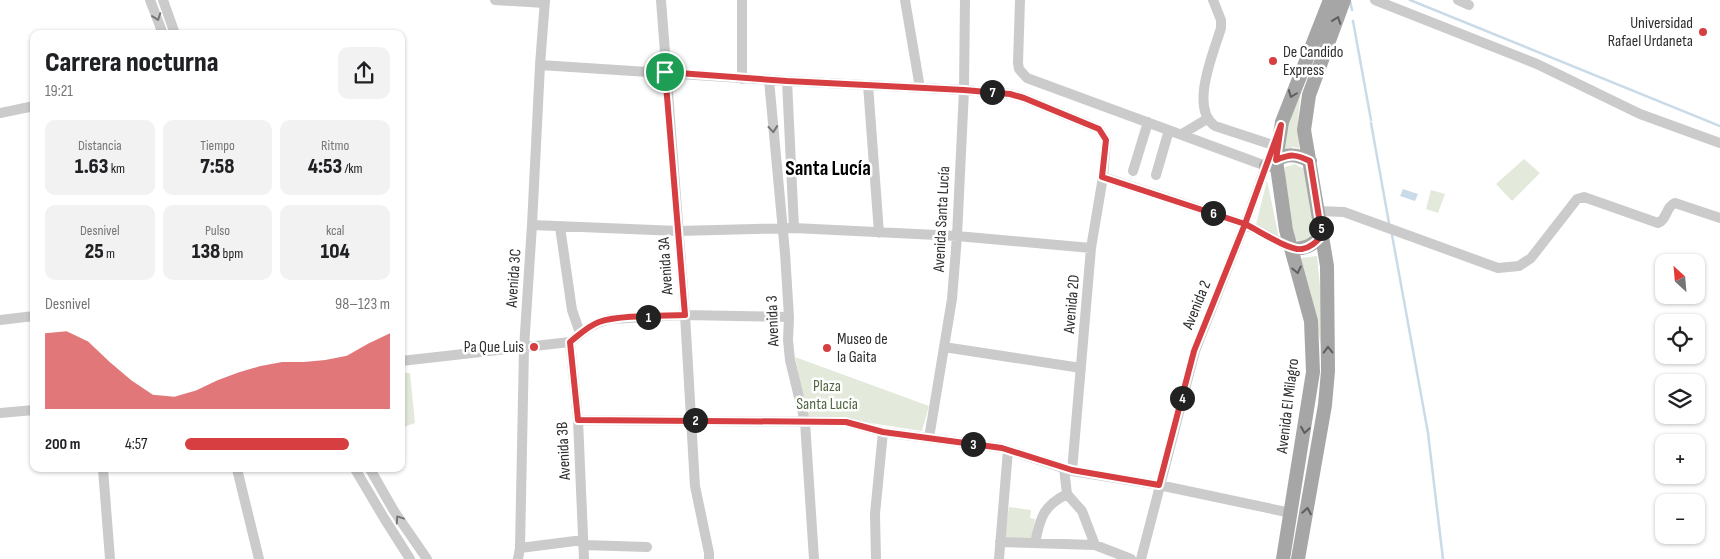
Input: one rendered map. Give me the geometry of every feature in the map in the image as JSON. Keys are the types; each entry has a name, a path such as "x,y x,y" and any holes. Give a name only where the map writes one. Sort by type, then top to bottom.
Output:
{"main road":[{"name":"Avenida El Milagro","path":"1284,559 1313,372 1310,322 1271,163 1281,125 1330,0"},
{"path":"1298,559 1325,406 1328,371 1327,266 1304,130 1309,96 1344,0"},
{"path":"1271,163 1285,156 1297,154 1310,161"},
{"path":"1291,248 1301,249 1311,246 1322,236"}],"street":[{"path":"150,0 161,30"},
{"path":"163,0 174,30"},
{"path":"495,0 545,2"},
{"name":"Avenida 3A","path":"661,0 685,315 695,486 709,559"},
{"path":"742,0 742,78"},
{"path":"905,0 920,88"},
{"name":"Avenida Santa Lucía","path":"929,438 952,300 964,90 965,0"},
{"path":"1020,0 1018,63 1019,69 1027,78 1169,130 1271,163"},
{"path":"1213,0 1221,20 1221,28 1205,75 1204,97 1207,119 1215,126 1274,145"},
{"path":"1375,0 1537,64 1640,114 1720,143"},
{"path":"1458,0 1469,5"},
{"name":"Avenida 3C","path":"519,554 524,348 545,2"},
{"path":"540,64 768,80 964,90"},
{"name":"Avenida 3","path":"768,80 789,317 788,340 790,360 805,422 814,559"},
{"path":"787,81 794,228"},
{"path":"868,85 879,232"},
{"name":"Avenida 2D","path":"964,90 1010,94 1024,98 1094,126 1099,129 1106,140 1091,248 1081,368 1068,469 1067,494"},
{"path":"0,113 30,107"},
{"path":"1182,134 1207,119"},
{"path":"1132,171 1148,122"},
{"name":"Avenida 2","path":"1141,559 1194,351 1271,163 1274,145 1281,125"},
{"path":"1156,175 1169,130"},
{"path":"777,168 791,168"},
{"path":"1102,177 1245,224 1291,248"},
{"path":"1318,211 1344,212 1498,268 1519,266 1531,258 1577,199 1584,197 1658,223 1663,221 1670,205 1675,203 1720,218"},
{"path":"532,225 678,231 794,228 957,236 1091,248"},
{"path":"560,227 572,310 580,333"},
{"path":"405,361 570,342 580,333 610,319 685,315 789,317"},
{"path":"0,320 30,316"},
{"name":"Avenida 3B","path":"570,342 578,420 584,559"},
{"path":"944,347 1081,368"},
{"path":"0,413 30,410"},
{"path":"578,420 846,422 883,432 1008,450 1068,469 1159,485 1291,512"},
{"path":"876,559 875,514 883,432"},
{"path":"998,559 1008,450"},
{"path":"103,472 110,559"},
{"path":"238,472 259,559"},
{"path":"357,472 410,559"},
{"path":"372,472 394,511 427,559"},
{"path":"1035,543 1040,519 1054,501 1067,494 1082,511 1095,545"},
{"path":"519,554 583,542 647,547"},
{"path":"1000,542 1095,545 1131,559"}],"green space":[{"path":"1301,87 1298,119 1299,149 1294,147 1283,150 1288,123"},
{"path":"1524,159 1540,173 1512,201 1496,184"},
{"path":"1295,164 1304,169 1317,234 1306,242 1295,240 1284,184 1285,167"},
{"path":"1267,180 1279,238 1255,229"},
{"path":"1431,190 1445,194 1438,213 1426,209"},
{"path":"1317,256 1322,306 1321,346 1311,295 1301,258"},
{"name":"Plaza Santa Lucía","path":"795,357 929,406 922,431 851,420 808,421"},
{"path":"405,373 410,373 415,423 405,427"},
{"path":"1009,507 1031,510 1030,518 1035,519 1031,540 1004,538"}],"water":[{"path":"1403,189 1418,194 1415,201 1400,196"}],"waterway":[{"path":"1410,0 1720,126"},
{"path":"1350,1 1352,10"},
{"path":"1353,21 1371,120"},
{"path":"1371,123 1389,223"},
{"path":"1392,235 1428,433 1443,559"}],"place":[{"name":"Universidad Rafael Urdaneta","path":"1703,32"},
{"name":"De Candido Express","path":"1273,61"},
{"name":"Pa Que Luis","path":"534,347"},
{"name":"Museo de la Gaita","path":"827,348"}],"district":[{"name":"Santa Lucía","path":"828,168"}],"route":[{"path":"665,72 685,315 610,319 588,328 570,342 578,420 846,422 883,432 1002,448 1072,470 1159,485 1194,351 1245,224 1291,248 1301,249 1311,246 1322,236 1310,161 1297,154 1276,160 1281,125 1245,224 1102,177 1106,140 1099,129 1010,94 665,72"}]}
